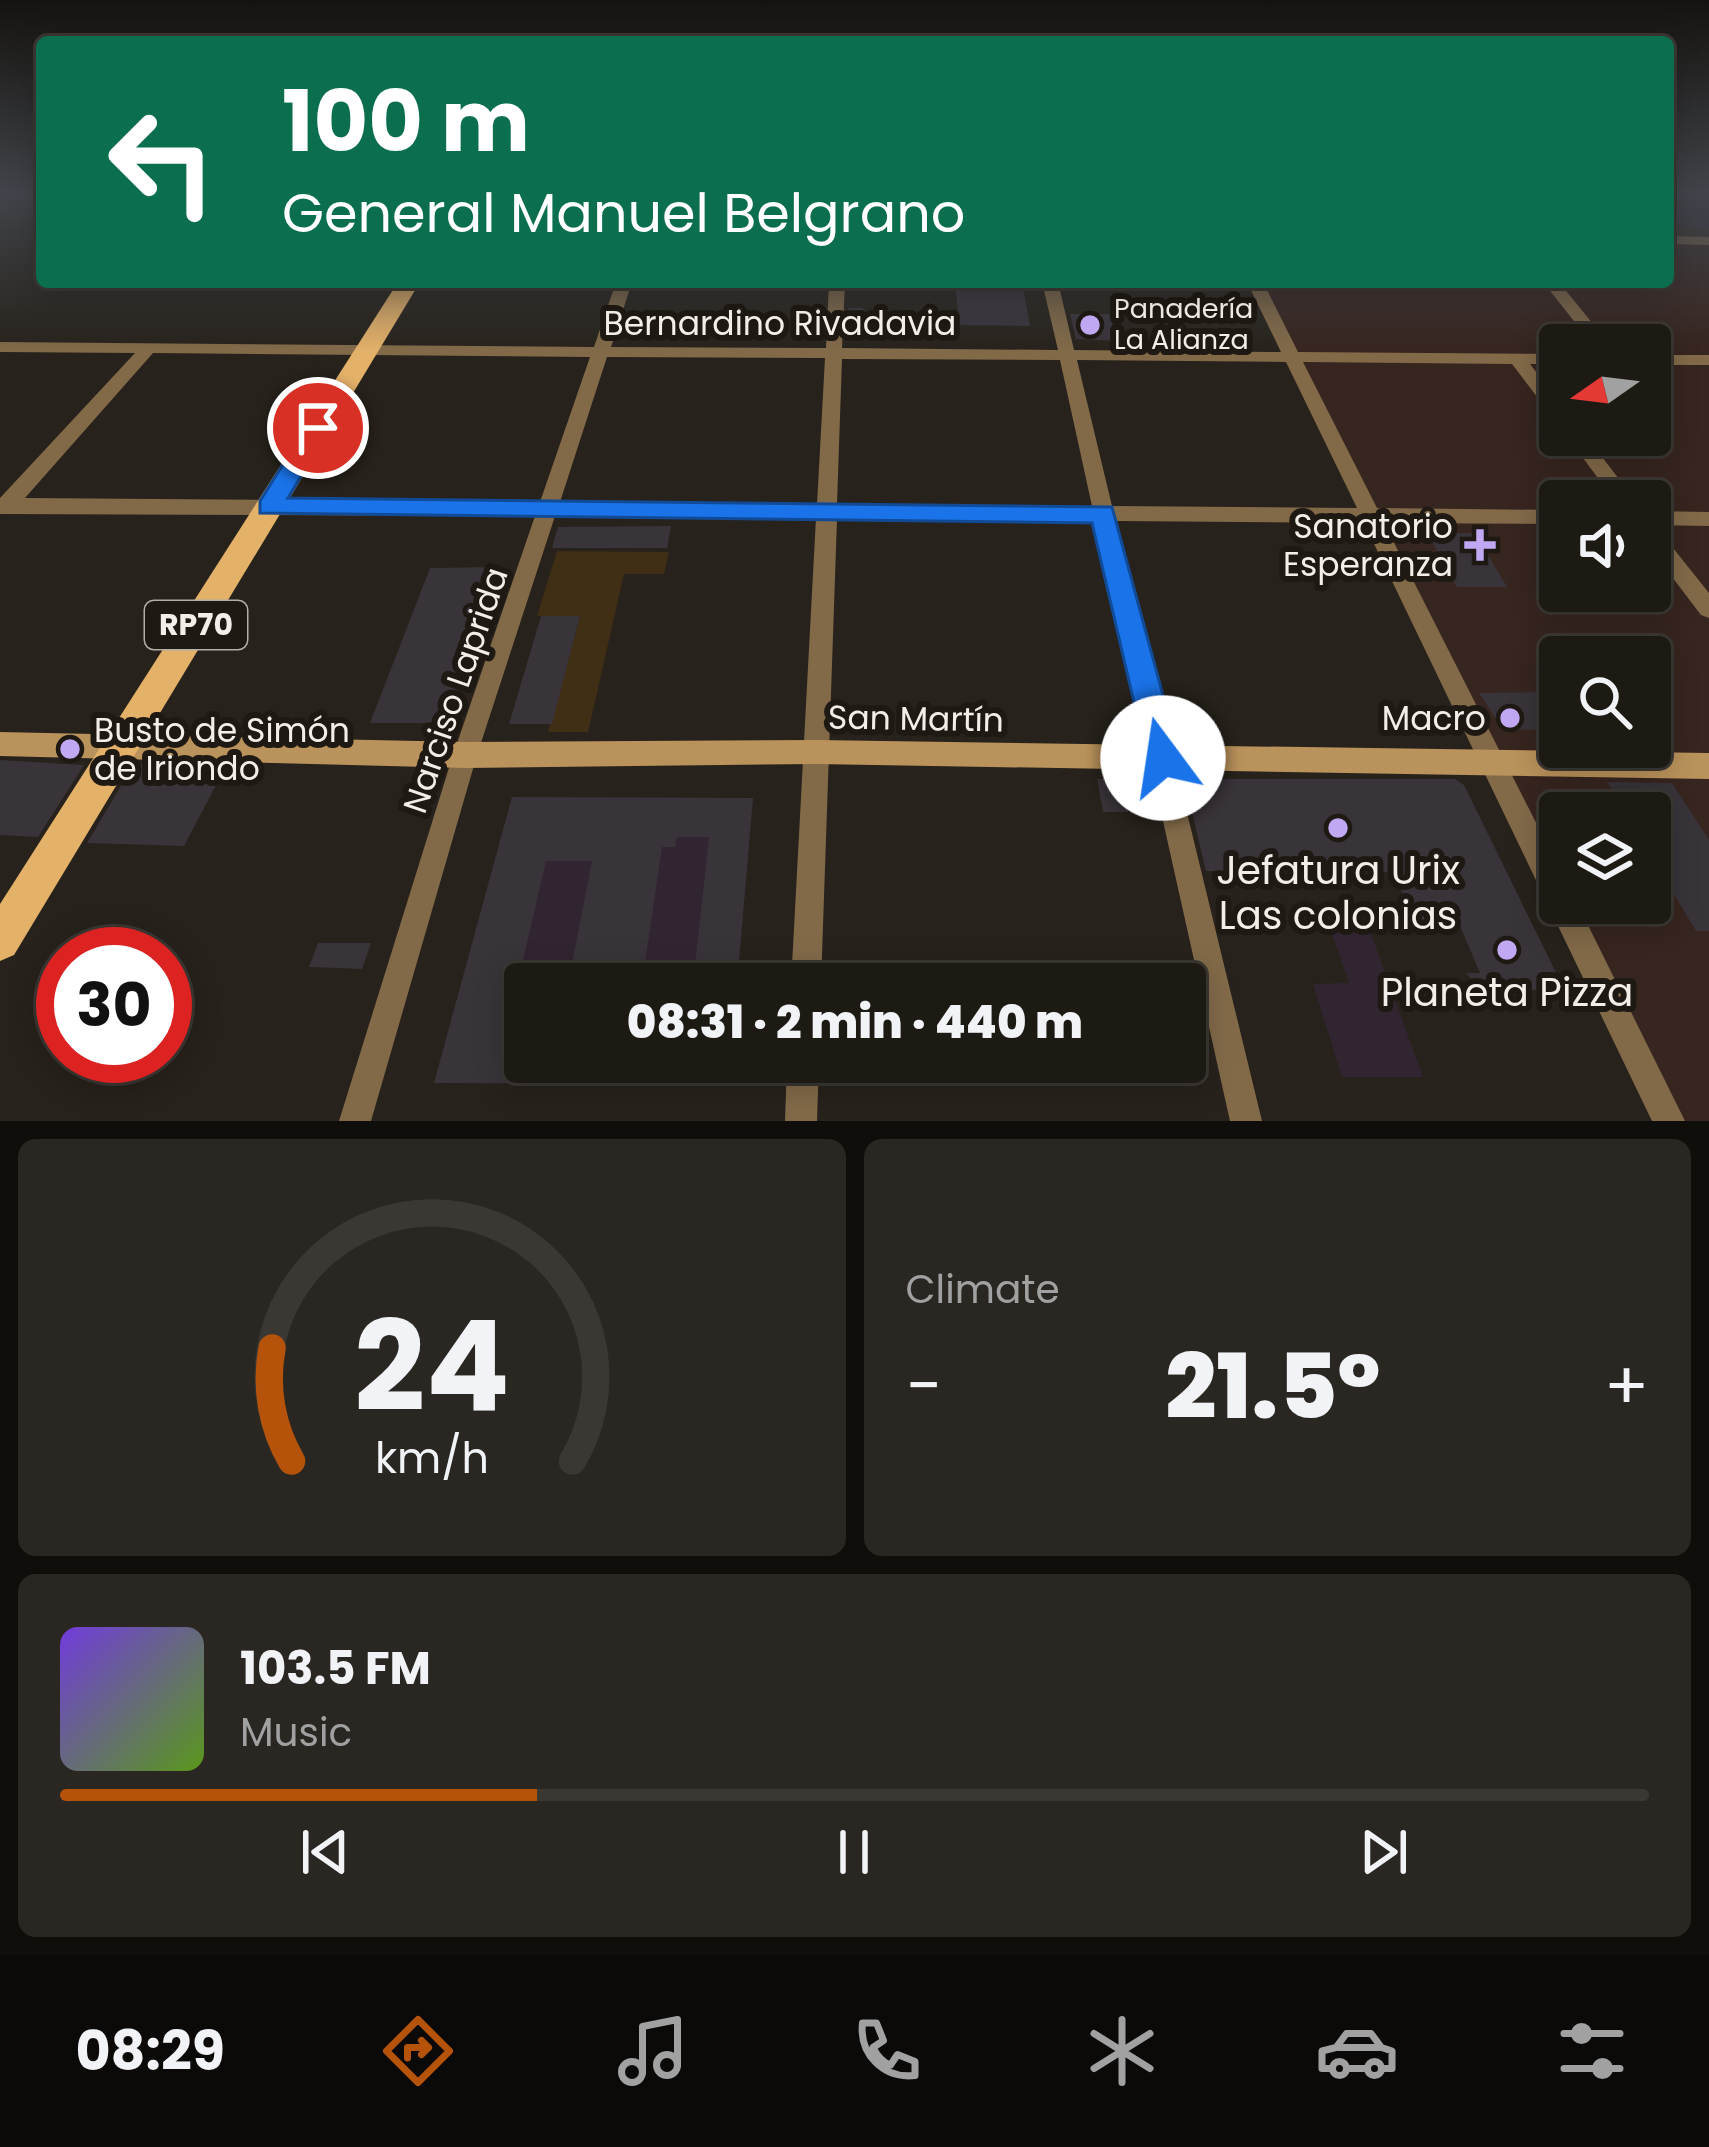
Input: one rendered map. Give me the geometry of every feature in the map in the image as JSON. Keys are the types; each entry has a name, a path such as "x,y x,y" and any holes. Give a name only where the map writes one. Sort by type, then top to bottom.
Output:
{"main road":[{"name":"RP70","path":"0,940 406,288"},
{"name":"San Martín","path":"0,744 465,754 816,752 1709,766"}],"street":[{"name":"Narciso Laprida","path":"355,1121 465,754 622,288"},
{"path":"807,963 837,288"},
{"path":"1051,288 1246,1121"},
{"path":"1258,288 1539,857"},
{"path":"1556,288 1585,324"},
{"name":"Bernardino Rivadavia","path":"0,346 1539,359"},
{"path":"2,507 149,348"},
{"path":"1517,359 1539,388"},
{"path":"1671,360 1709,360"},
{"path":"1591,456 1610,480"},
{"path":"2,507 1539,518"},
{"path":"1671,518 1709,519"},
{"path":"1671,560 1709,609"},
{"path":"1572,924 1670,1121"},
{"path":"801,1121 802,1083"}],"shaded area":[{"path":"1674,247 1709,247 1709,1121 1675,1121 1576,924 1671,924 1671,792 1539,792 1539,850 1258,288 1674,288"},
{"path":"557,551 669,552 664,574 624,574 588,732 548,732 580,617 537,616"},
{"path":"512,797 753,798 739,963 504,963 504,1083 729,1084 434,1083"},
{"path":"1331,931 1370,931 1423,1077 1342,1077 1313,984 1349,983"}],"building":[{"path":"956,288 1023,288 1030,326 959,325"},
{"path":"848,308 863,308 863,319 885,319 886,336 847,335"},
{"name":"Panadería La Alianza","path":"1070,314 1109,314 1117,341 1076,339"},
{"path":"671,526 667,548 552,548 558,527"},
{"path":"1427,533 1475,533 1507,587 1457,587"},
{"path":"499,567 448,723 370,723 430,568"},
{"path":"541,616 580,616 552,724 509,724"},
{"path":"1539,692 1539,729 1503,730 1479,693"},
{"path":"0,760 84,765 38,837 0,835"},
{"path":"134,764 226,766 184,846 87,843"},
{"path":"1097,779 1109,779 1123,791 1128,812 1103,812"},
{"name":"Jefatura Urix Las colonias","path":"1184,779 1455,779 1464,785 1564,989 1482,991 1466,973 1480,973 1460,926 1416,927 1394,872 1206,871"},
{"path":"1607,782 1672,783 1709,840 1709,931 1696,931 1671,889 1671,792 1613,792"},
{"path":"512,797 753,798 739,963 695,963 709,837 677,837 675,847 662,847 645,963 572,963 592,861 546,861 522,963 504,963 504,1083 729,1084 434,1083"},
{"path":"318,943 371,943 362,969 309,967"}],"place":[{"name":"Panadería La Alianza","path":"1090,325"},
{"name":"Sanatorio Esperanza","path":"1480,545"},
{"name":"Macro","path":"1510,718"},
{"name":"Busto de Simón de Iriondo","path":"70,749"},
{"name":"Jefatura Urix Las colonias","path":"1338,828"},
{"name":"Planeta Pizza","path":"1507,950"}],"route":[{"path":"318,428 269,507 1103,514 1163,758"}]}
